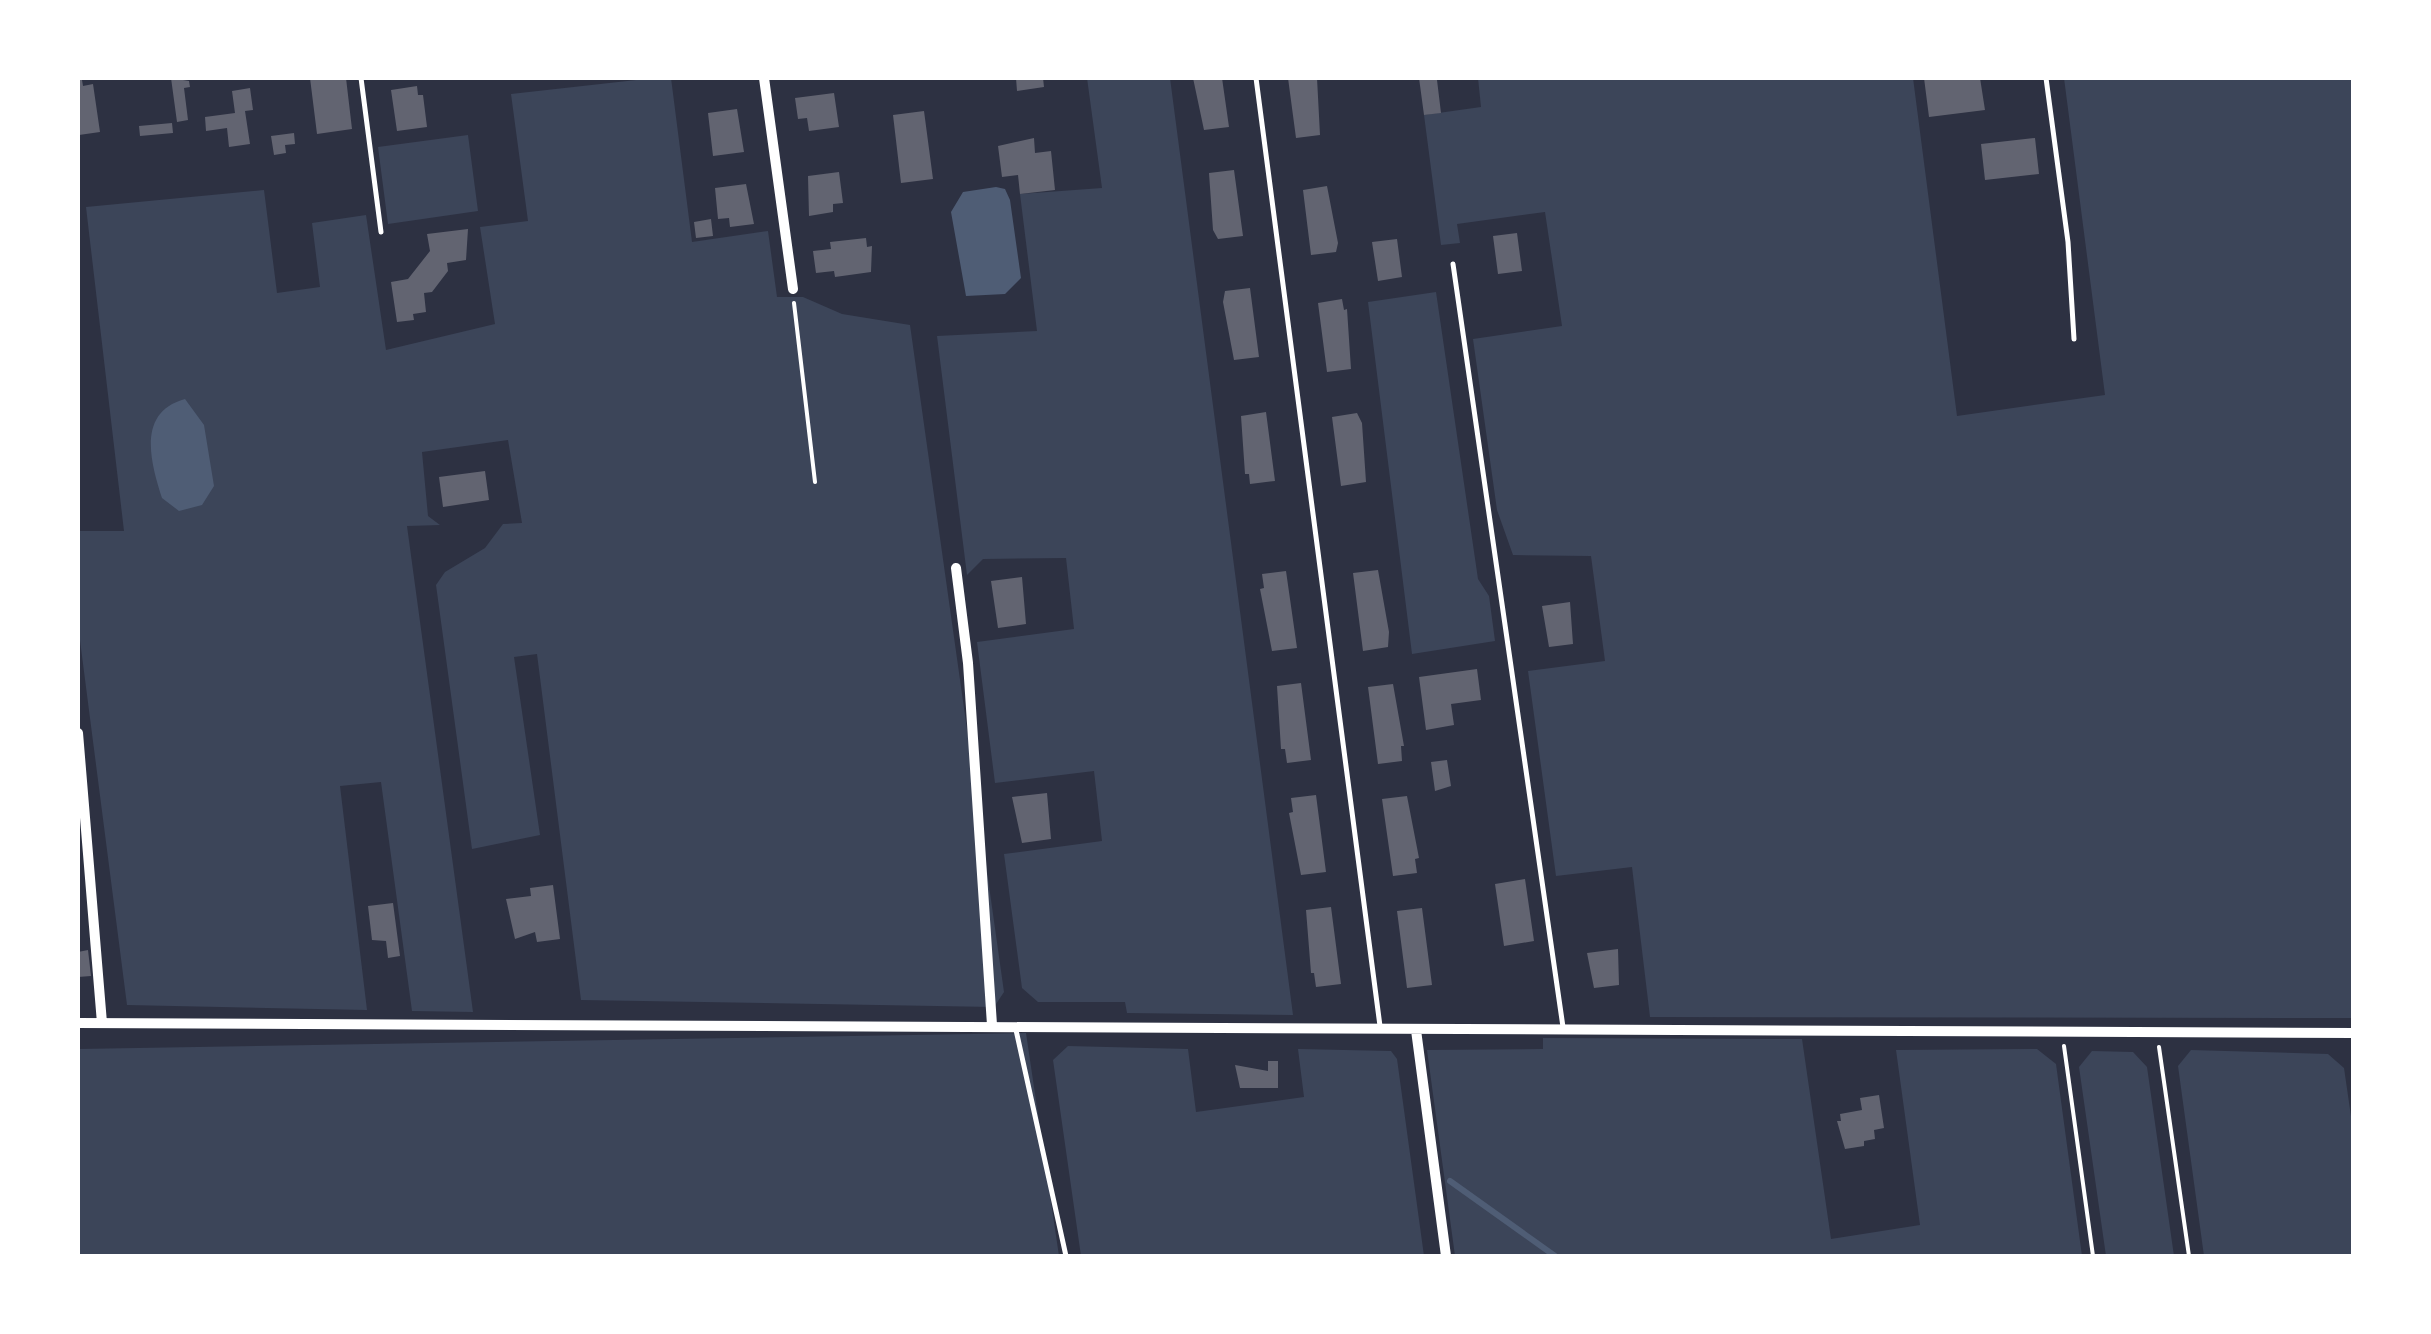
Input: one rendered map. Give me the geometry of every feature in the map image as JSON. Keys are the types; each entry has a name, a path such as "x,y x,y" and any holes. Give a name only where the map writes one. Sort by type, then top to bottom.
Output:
{"street":[{"path":"764,78 792,289"},
{"path":"956,568 969,682 992,1025"},
{"path":"78,734 102,1022"},
{"path":"78,1022 2354,1034"},
{"path":"1416,1030 1446,1256"}],"lane":[{"path":"361,78 381,232"},
{"path":"1256,78 1380,1029"},
{"path":"2046,78 2068,242 2074,339"},
{"path":"1453,264 1563,1028"},
{"path":"1015,1024 1066,1256"}],"path":[{"path":"792,289 815,482"},
{"path":"2062,1032 2093,1256"},
{"path":"2157,1032 2188,1256"}],"shaded area":[{"path":"671,78 692,242 768,231 777,297 803,297 842,314 910,325 1004,992 994,1007 581,1000 537,654 514,657 540,835 472,849 436,585 445,572 485,548 503,524 522,523 508,440 422,452 428,516 440,525 407,526 473,1012 412,1011 381,782 340,786 367,1010 127,1005 78,625 78,531 124,531 86,207 264,190 277,293 320,287 312,223 366,215 386,350 495,324 480,227 528,221 511,94"},
{"path":"1087,78 1170,78 1293,1015 1127,1013 1125,1002 1038,1002 1022,988 1004,854 1102,841 1094,771 995,783 977,642 1074,629 1066,558 983,559 967,575 937,336 1037,331 1020,194 1102,188"},
{"path":"1478,78 1913,78 1957,416 2105,395 2064,78 2353,78 2353,1018 1650,1017 1632,867 1556,876 1528,671 1605,661 1591,556 1513,555 1497,510 1473,339 1562,326 1545,212 1457,224 1460,243 1441,245 1424,115 1481,107"},
{"path":"468,135 478,211 388,224 378,147"},
{"path":"1005,189 1010,200 1021,278 1005,294 966,296 951,212 963,192"},
{"path":"1436,292 1478,579 1489,596 1495,641 1412,654 1368,302"},
{"path":"185,399 204,425 214,486 202,505 179,511 162,498 151,440 159,415"},
{"path":"1026,1033 1059,1256 78,1256 78,1049"},
{"path":"1543,1038 1802,1039 1831,1239 1920,1225 1896,1050 2037,1049 2056,1064 2082,1256 1455,1256 1427,1050 1543,1049"},
{"path":"1068,1046 1188,1049 1196,1112 1304,1097 1298,1049 1391,1051 1397,1059 1424,1256 1081,1256 1053,1060"},
{"path":"2191,1050 2328,1054 2344,1068 2354,1137 2353,1256 2204,1256 2178,1066"},
{"path":"2092,1051 2133,1052 2147,1067 2174,1256 2106,1256 2079,1067"}],"building":[{"path":"171,78 189,81 190,87 184,88 188,120 177,122"},
{"path":"310,78 346,78 352,129 317,134"},
{"path":"1016,78 1043,78 1044,87 1017,91"},
{"path":"1193,78 1222,78 1229,127 1204,130"},
{"path":"1288,78 1317,78 1320,135 1296,138"},
{"path":"1419,78 1437,80 1441,113 1424,115"},
{"path":"1924,78 1980,78 1985,110 1929,117"},
{"path":"78,80 82,80 83,86 93,84 100,132 79,135"},
{"path":"417,86 418,95 423,95 427,127 397,131 391,90"},
{"path":"250,88 253,110 245,111 250,144 229,147 227,128 206,131 205,117 235,113 232,91"},
{"path":"834,93 839,127 809,131 807,118 798,119 795,98"},
{"path":"737,109 744,152 713,156 708,113"},
{"path":"924,111 933,179 901,183 893,115"},
{"path":"172,123 173,133 140,136 139,126"},
{"path":"294,133 295,144 285,145 286,153 274,155 271,136"},
{"path":"1034,138 1035,153 1051,151 1055,190 1020,194 1018,175 1002,177 998,146"},
{"path":"2035,138 2039,174 1985,180 1981,144"},
{"path":"1234,170 1243,236 1218,239 1213,230 1209,173"},
{"path":"839,172 843,203 833,204 833,212 809,216 808,176"},
{"path":"746,184 754,224 730,227 729,218 718,219 715,188"},
{"path":"1327,186 1338,243 1336,252 1311,255 1303,190"},
{"path":"711,219 713,236 696,238 694,222"},
{"path":"468,229 466,260 447,263 448,271 432,292 424,293 426,312 413,314 414,320 397,322 391,282 408,279 430,251 427,234"},
{"path":"1517,233 1522,271 1498,274 1493,236"},
{"path":"866,238 867,247 872,246 871,272 835,277 834,271 816,273 813,251 831,249 830,242"},
{"path":"1397,239 1402,277 1378,281 1372,242"},
{"path":"1250,288 1259,357 1234,360 1223,302 1225,291"},
{"path":"1342,299 1344,310 1347,309 1351,369 1327,372 1318,303"},
{"path":"1266,412 1275,481 1250,484 1249,474 1245,474 1241,416"},
{"path":"1357,413 1362,423 1366,482 1341,486 1332,417"},
{"path":"485,471 489,500 443,507 439,477"},
{"path":"1378,570 1388,647 1363,651 1353,573"},
{"path":"1286,571 1297,648 1272,651 1260,589 1264,588 1262,574"},
{"path":"1022,577 1026,624 998,628 991,581"},
{"path":"1570,602 1573,644 1549,647 1542,606"},
{"path":"1477,669 1481,700 1451,704 1454,725 1426,730 1419,677"},
{"path":"1301,683 1311,760 1287,763 1285,749 1281,749 1277,686"},
{"path":"1393,684 1404,746 1402,761 1378,764 1368,687"},
{"path":"1447,760 1451,786 1435,791 1431,762"},
{"path":"1047,793 1051,839 1022,843 1012,797"},
{"path":"1316,795 1326,872 1301,875 1289,813 1293,812 1291,798"},
{"path":"1407,796 1419,858 1415,859 1417,873 1393,876 1382,799"},
{"path":"1525,879 1534,941 1504,946 1495,884"},
{"path":"553,885 560,939 537,942 535,932 515,939 506,899 531,896 530,888"},
{"path":"393,903 400,956 388,958 386,941 372,940 368,906"},
{"path":"1331,907 1341,984 1316,987 1311,973 1306,910"},
{"path":"1422,908 1432,985 1407,988 1397,911"},
{"path":"1618,949 1619,985 1594,988 1587,953"},
{"path":"88,950 91,976 78,977 78,952"},
{"path":"1268,1061 1278,1061 1278,1088 1240,1088 1235,1065 1268,1071"},
{"path":"1879,1095 1884,1128 1874,1130 1875,1139 1864,1141 1864,1146 1845,1149 1837,1121 1841,1121 1840,1114 1862,1110 1860,1098"}],"waterway":[{"path":"1450,1181 1555,1256"}]}
